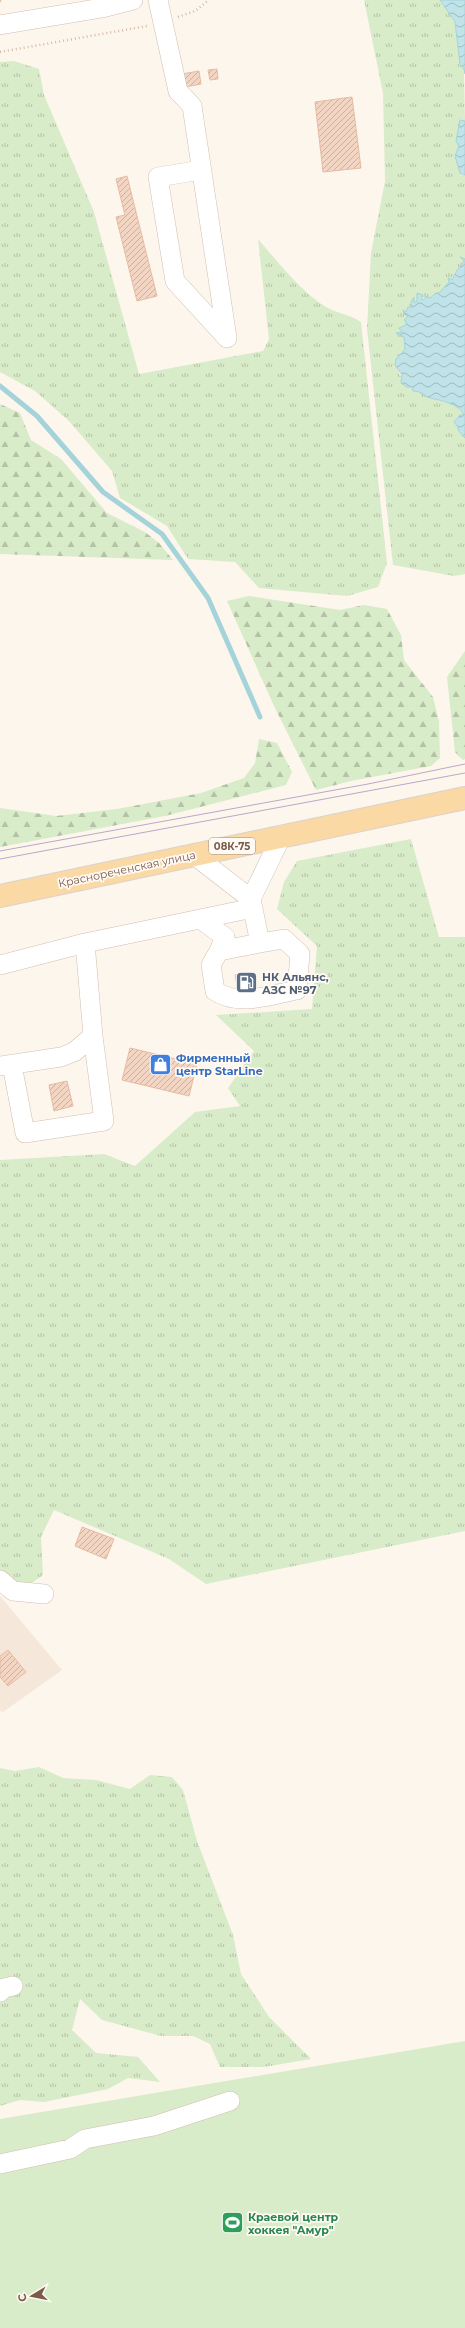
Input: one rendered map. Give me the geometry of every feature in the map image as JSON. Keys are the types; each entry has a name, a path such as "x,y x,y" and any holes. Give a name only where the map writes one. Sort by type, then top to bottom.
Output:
{"main road":[{"name":"Краснореченская улица","path":"0,896 282,835 465,798"}],"street":[{"path":"0,25 102,8 133,0"},
{"path":"158,0 165,23 178,91 192,106 228,338 176,282 158,177 201,170"},
{"path":"260,943 252,904 282,835"},
{"path":"194,855 252,904"},
{"path":"0,965 84,943 200,919 252,904"},
{"path":"200,919 225,937 218,951 211,965 215,991 222,996 239,1001 297,990 300,954 284,939 218,951"},
{"path":"84,943 93,1036 104,1121 25,1133 6,1065 61,1057 74,1052 93,1036"},
{"path":"0,1580 13,1592 44,1594"},
{"path":"0,2164 70,2149 85,2139 154,2126 230,2101"}],"path":[{"path":"0,52 165,23 195,11 209,0"}],"shaded area":[{"path":"0,1596 62,1670 3,1712 0,1711"}],"green space":[{"path":"364,0 440,0 455,22 460,64 464,69 465,121 460,120 456,141 459,146 455,156 462,175 465,175 465,259 461,258 464,261 456,272 452,281 448,279 449,282 439,293 436,293 432,297 423,300 418,294 417,302 414,302 414,298 412,307 406,312 404,310 408,317 406,325 401,329 402,332 397,333 404,337 405,349 401,352 395,365 405,384 412,387 414,391 420,391 431,398 456,406 464,415 456,424 465,438 465,574 454,576 393,565 367,329 371,253 385,181 383,93"},
{"path":"14,61 39,69 44,95 94,212 139,374 263,351 269,339 258,239 309,295 328,308 361,322 387,563 378,587 347,596 259,588 235,562 188,559 167,526 120,498 112,471 69,421 35,391 0,372 0,62"},
{"path":"0,404 20,413 31,440 61,459 107,513 145,532 159,543 173,560 0,554"},
{"path":"249,596 340,610 364,605 387,609 401,635 404,660 433,697 439,721 440,758 431,766 351,781 316,790 274,706 227,601"},
{"path":"465,651 465,759 463,760 455,752 447,677"},
{"path":"259,739 277,743 292,772 286,785 165,816 0,847 0,808 56,816 117,809 201,793 244,778 255,763"},
{"path":"411,839 439,937 465,937 465,1531 206,1584 169,1559 54,1510 41,1537 43,1575 29,1585 13,1583 0,1572 0,1160 104,1154 135,1166 195,1112 240,1106 228,1088 254,1051 216,1015 312,1009 317,946 277,909 284,882 297,861"},
{"path":"39,1767 63,1778 96,1780 130,1789 150,1775 172,1777 183,1790 197,1841 233,1935 241,1974 269,2017 311,2059 264,2067 220,2067 210,2044 193,2036 161,2036 102,2020 80,1999 72,2030 96,2053 138,2057 160,2082 128,2078 108,2089 44,2102 20,2100 0,2106 0,1768 15,1771"},
{"name":"Краевой центр хоккея \"Амур\"","path":"465,2041 465,2328 0,2328 0,2119"}],"water":[{"path":"440,0 465,0 465,74 464,69 460,64 455,22"},
{"path":"460,120 465,121 465,175 460,173 455,156 459,146 456,141"},
{"path":"460,257 465,259 465,438 458,430 458,427 454,422 460,415 464,415 462,411 454,405 413,391 412,387 407,387 401,383 402,375 395,365 396,359 405,349 404,337 396,333 402,332 399,328 406,325 406,321 404,320 408,316 404,314 403,310 406,312 408,307 412,307 411,302 414,297 414,302 417,302 417,293 423,295 421,299 423,300 427,296 430,298 436,293 439,293 449,282 448,278 452,280 464,261"}],"building":[{"path":"217,69 218,79 210,80 208,70"},
{"path":"199,71 201,84 185,87 182,74"},
{"path":"352,97 361,168 323,172 315,102"},
{"path":"127,176 157,296 137,301 116,217 125,215 116,179"},
{"path":"251,973 253,989 238,992 235,975"},
{"path":"130,1048 197,1064 189,1096 122,1080"},
{"path":"67,1081 73,1106 54,1111 49,1085"},
{"path":"82,1527 114,1539 106,1559 75,1546"},
{"path":"8,1650 26,1672 8,1686 0,1677 0,1656"}],"waterway":[{"path":"0,386 37,416 103,492 162,534 208,598 260,717"}],"tram line":[{"path":"0,851 368,784 465,764"},
{"path":"0,859 465,773"}],"place":[{"name":"НК Альянс, АЗС №97","path":"246,983"},
{"name":"Фирменный центр StarLine","path":"160,1064"},
{"name":"Краевой центр хоккея \"Амур\"","path":"232,2223"}]}
